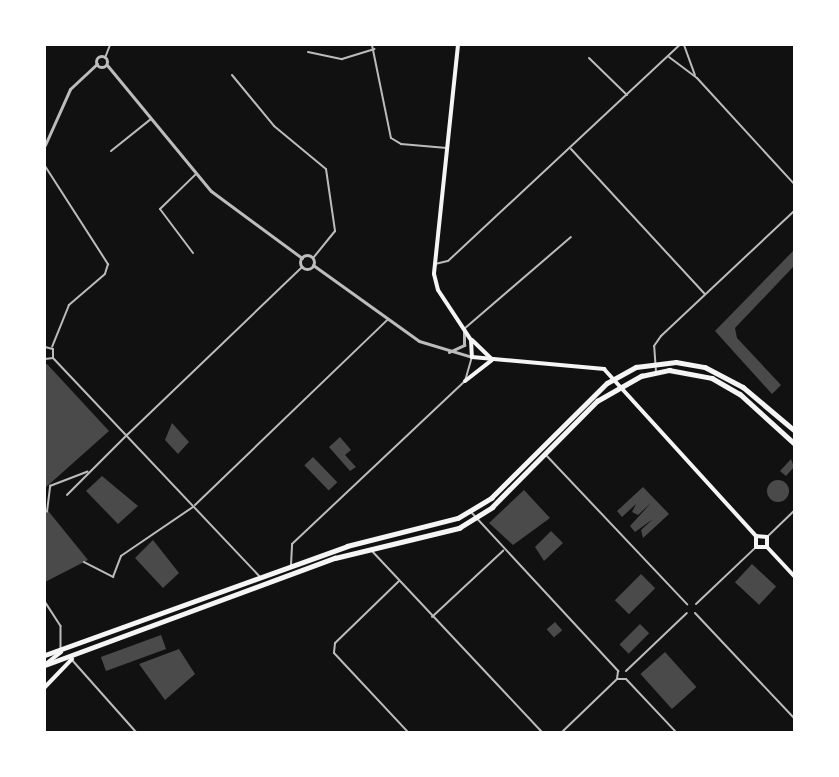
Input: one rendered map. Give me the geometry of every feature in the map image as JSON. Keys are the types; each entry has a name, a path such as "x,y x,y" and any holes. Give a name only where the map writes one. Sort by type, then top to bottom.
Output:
{"highway":[{"path":"45,655 61,652 291,565 440,525 471,511 612,379 655,363 689,363 717,372 794,430"},
{"path":"45,666 72,659 369,548 442,534 476,519 617,387 656,372 690,372 724,384 794,443"},
{"path":"259,577 266,585"}],"main road":[{"path":"458,45 435,264 435,285 471,340 493,360"},
{"path":"471,340 472,357 596,366 612,379 756,536 767,537 767,547 794,576"},
{"path":"465,381 493,360"},
{"path":"756,536 756,547 767,547"},
{"path":"45,666 61,652"},
{"path":"45,687 72,659"}],"street":[{"path":"45,145 70,89 105,58 111,45"},
{"path":"372,45 391,138 401,144 447,148"},
{"path":"435,264 448,261 682,45 697,78"},
{"path":"308,52 342,60 374,49"},
{"path":"589,57 627,95"},
{"path":"105,58 107,65 153,118 196,174 222,201 302,258 313,258"},
{"path":"666,59 675,58 697,78 794,184"},
{"path":"97,64 107,65"},
{"path":"232,75 268,120 326,169 335,231 313,258 313,265"},
{"path":"111,151 153,118"},
{"path":"571,149 705,294"},
{"path":"45,166 108,264 105,274 69,305 52,347 53,358 195,505 259,577"},
{"path":"193,253 160,209 196,174"},
{"path":"656,372 654,346 661,336 794,211"},
{"path":"447,352 464,345 464,329 571,237"},
{"path":"302,258 302,267"},
{"path":"127,435 302,267 313,265 388,319 447,352 472,357 465,381 292,544 291,565"},
{"path":"195,505 388,319"},
{"path":"45,347 52,347"},
{"path":"45,359 53,358"},
{"path":"545,454 687,604 687,613"},
{"path":"471,511 503,551 618,671 626,671 687,613 695,613 794,718"},
{"path":"767,537 794,512"},
{"path":"695,613 696,604 756,547"},
{"path":"369,548 542,732"},
{"path":"399,581 335,643 334,653 408,732"},
{"path":"687,604 696,604"},
{"path":"72,659 136,732"},
{"path":"562,732 617,679 618,671"},
{"path":"626,671 626,679 676,732"},
{"path":"617,679 626,679"}],"lane":[{"path":"67,495 87,472 127,435"},
{"path":"47,512 52,484 63,484 87,472"},
{"path":"84,562 107,578 116,573 115,564 195,505"},
{"path":"432,617 503,551"},
{"path":"46,603 63,632 61,652"}],"building":[{"path":"794,250 794,266 735,328 737,338 781,385 772,394 715,331"},
{"path":"47,364 109,431 45,488 45,365"},
{"path":"172,423 189,442 178,454 165,440"},
{"path":"340,437 351,450 345,455 356,467 350,471 329,447"},
{"path":"313,457 337,482 329,491 304,465"},
{"path":"791,459 794,467 786,476 780,471"},
{"path":"102,476 138,506 118,524 86,491"},
{"path":"778,480 786,483 789,491 786,499 778,502 770,499 767,491 770,483"},
{"path":"643,487 669,514 643,538 641,530 653,519 635,532 630,526 651,503 638,515 632,512 636,504 622,517 617,511"},
{"path":"524,490 550,518 513,545 489,523"},
{"path":"45,507 88,560 45,582"},
{"path":"551,531 563,543 544,561 535,547"},
{"path":"153,540 179,573 163,588 135,558"},
{"path":"752,564 776,587 759,605 735,582"},
{"path":"641,574 655,588 629,614 615,600"},
{"path":"555,622 562,630 554,638 547,629"},
{"path":"640,624 649,633 629,654 619,645"},
{"path":"161,635 166,649 106,671 101,657"},
{"path":"179,649 195,674 165,700 139,664"},
{"path":"665,652 696,687 672,709 640,674"}]}
